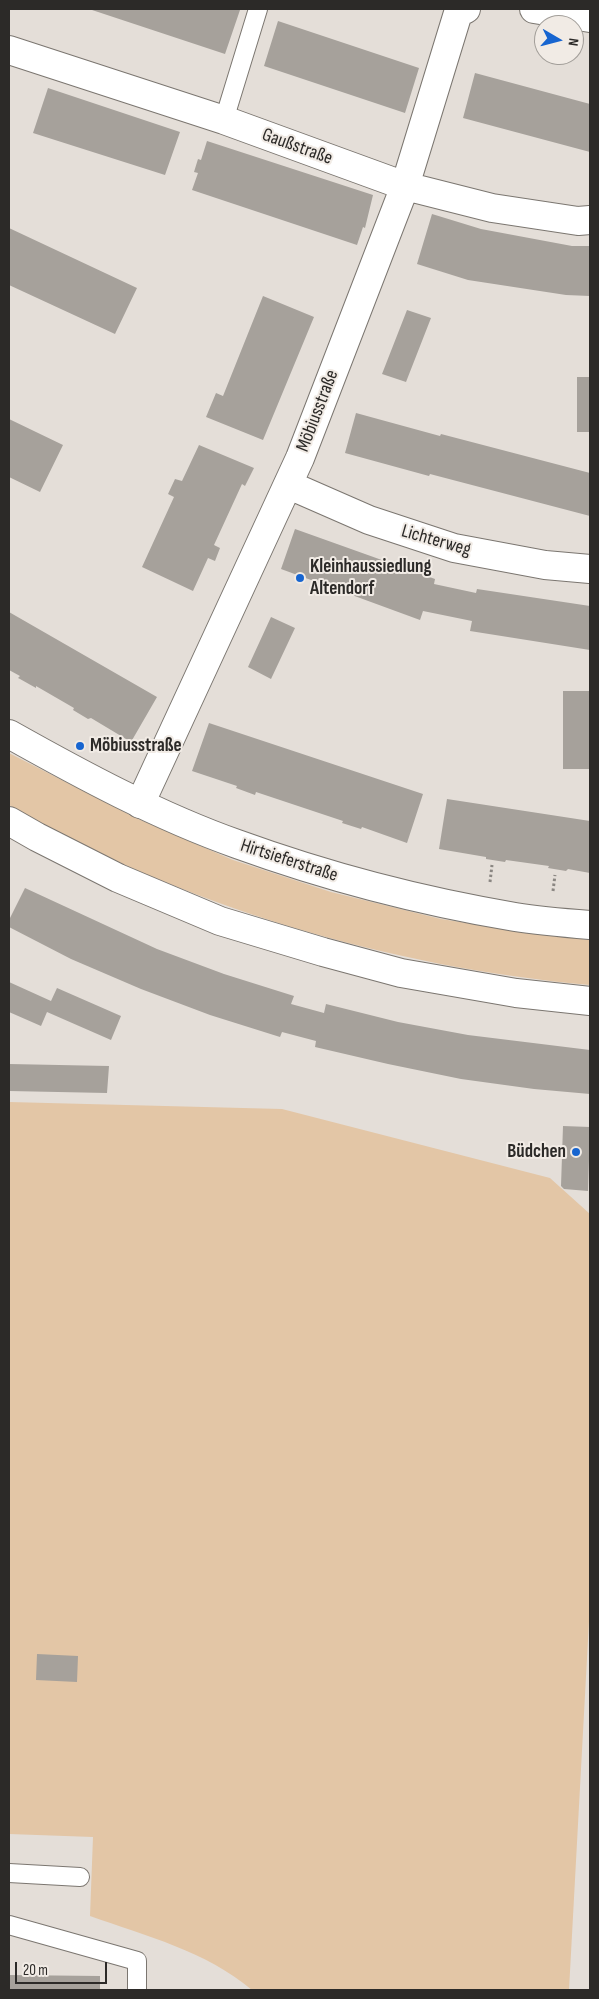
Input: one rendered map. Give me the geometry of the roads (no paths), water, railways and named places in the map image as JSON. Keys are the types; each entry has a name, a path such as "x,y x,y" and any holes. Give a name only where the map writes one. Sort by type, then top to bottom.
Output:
{"street":[{"name":"Möbiusstraße","path":"140,804 288,485 405,186 458,13 466,9"},
{"path":"534,9 590,18"},
{"name":"Gaußstraße","path":"9,50 224,120 405,186 492,208 578,221 590,220"},
{"name":"Lichterweg","path":"288,485 369,520 454,548 545,565 590,569"},
{"name":"Hirtsieferstraße","path":"9,734 69,768 140,804 236,844 334,876 416,898 517,918 590,925"},
{"path":"9,821 118,878 220,921 401,973 516,993 590,1001"}],"lane":[{"path":"224,120 258,9"},
{"path":"9,1873 80,1877"},
{"path":"9,1925 137,1961 137,1990"}],"place":[{"name":"Kleinhaussiedlung Altendorf","path":"300,578"},
{"name":"Möbiusstraße","path":"80,746"},
{"name":"Büdchen","path":"576,1152"}]}
